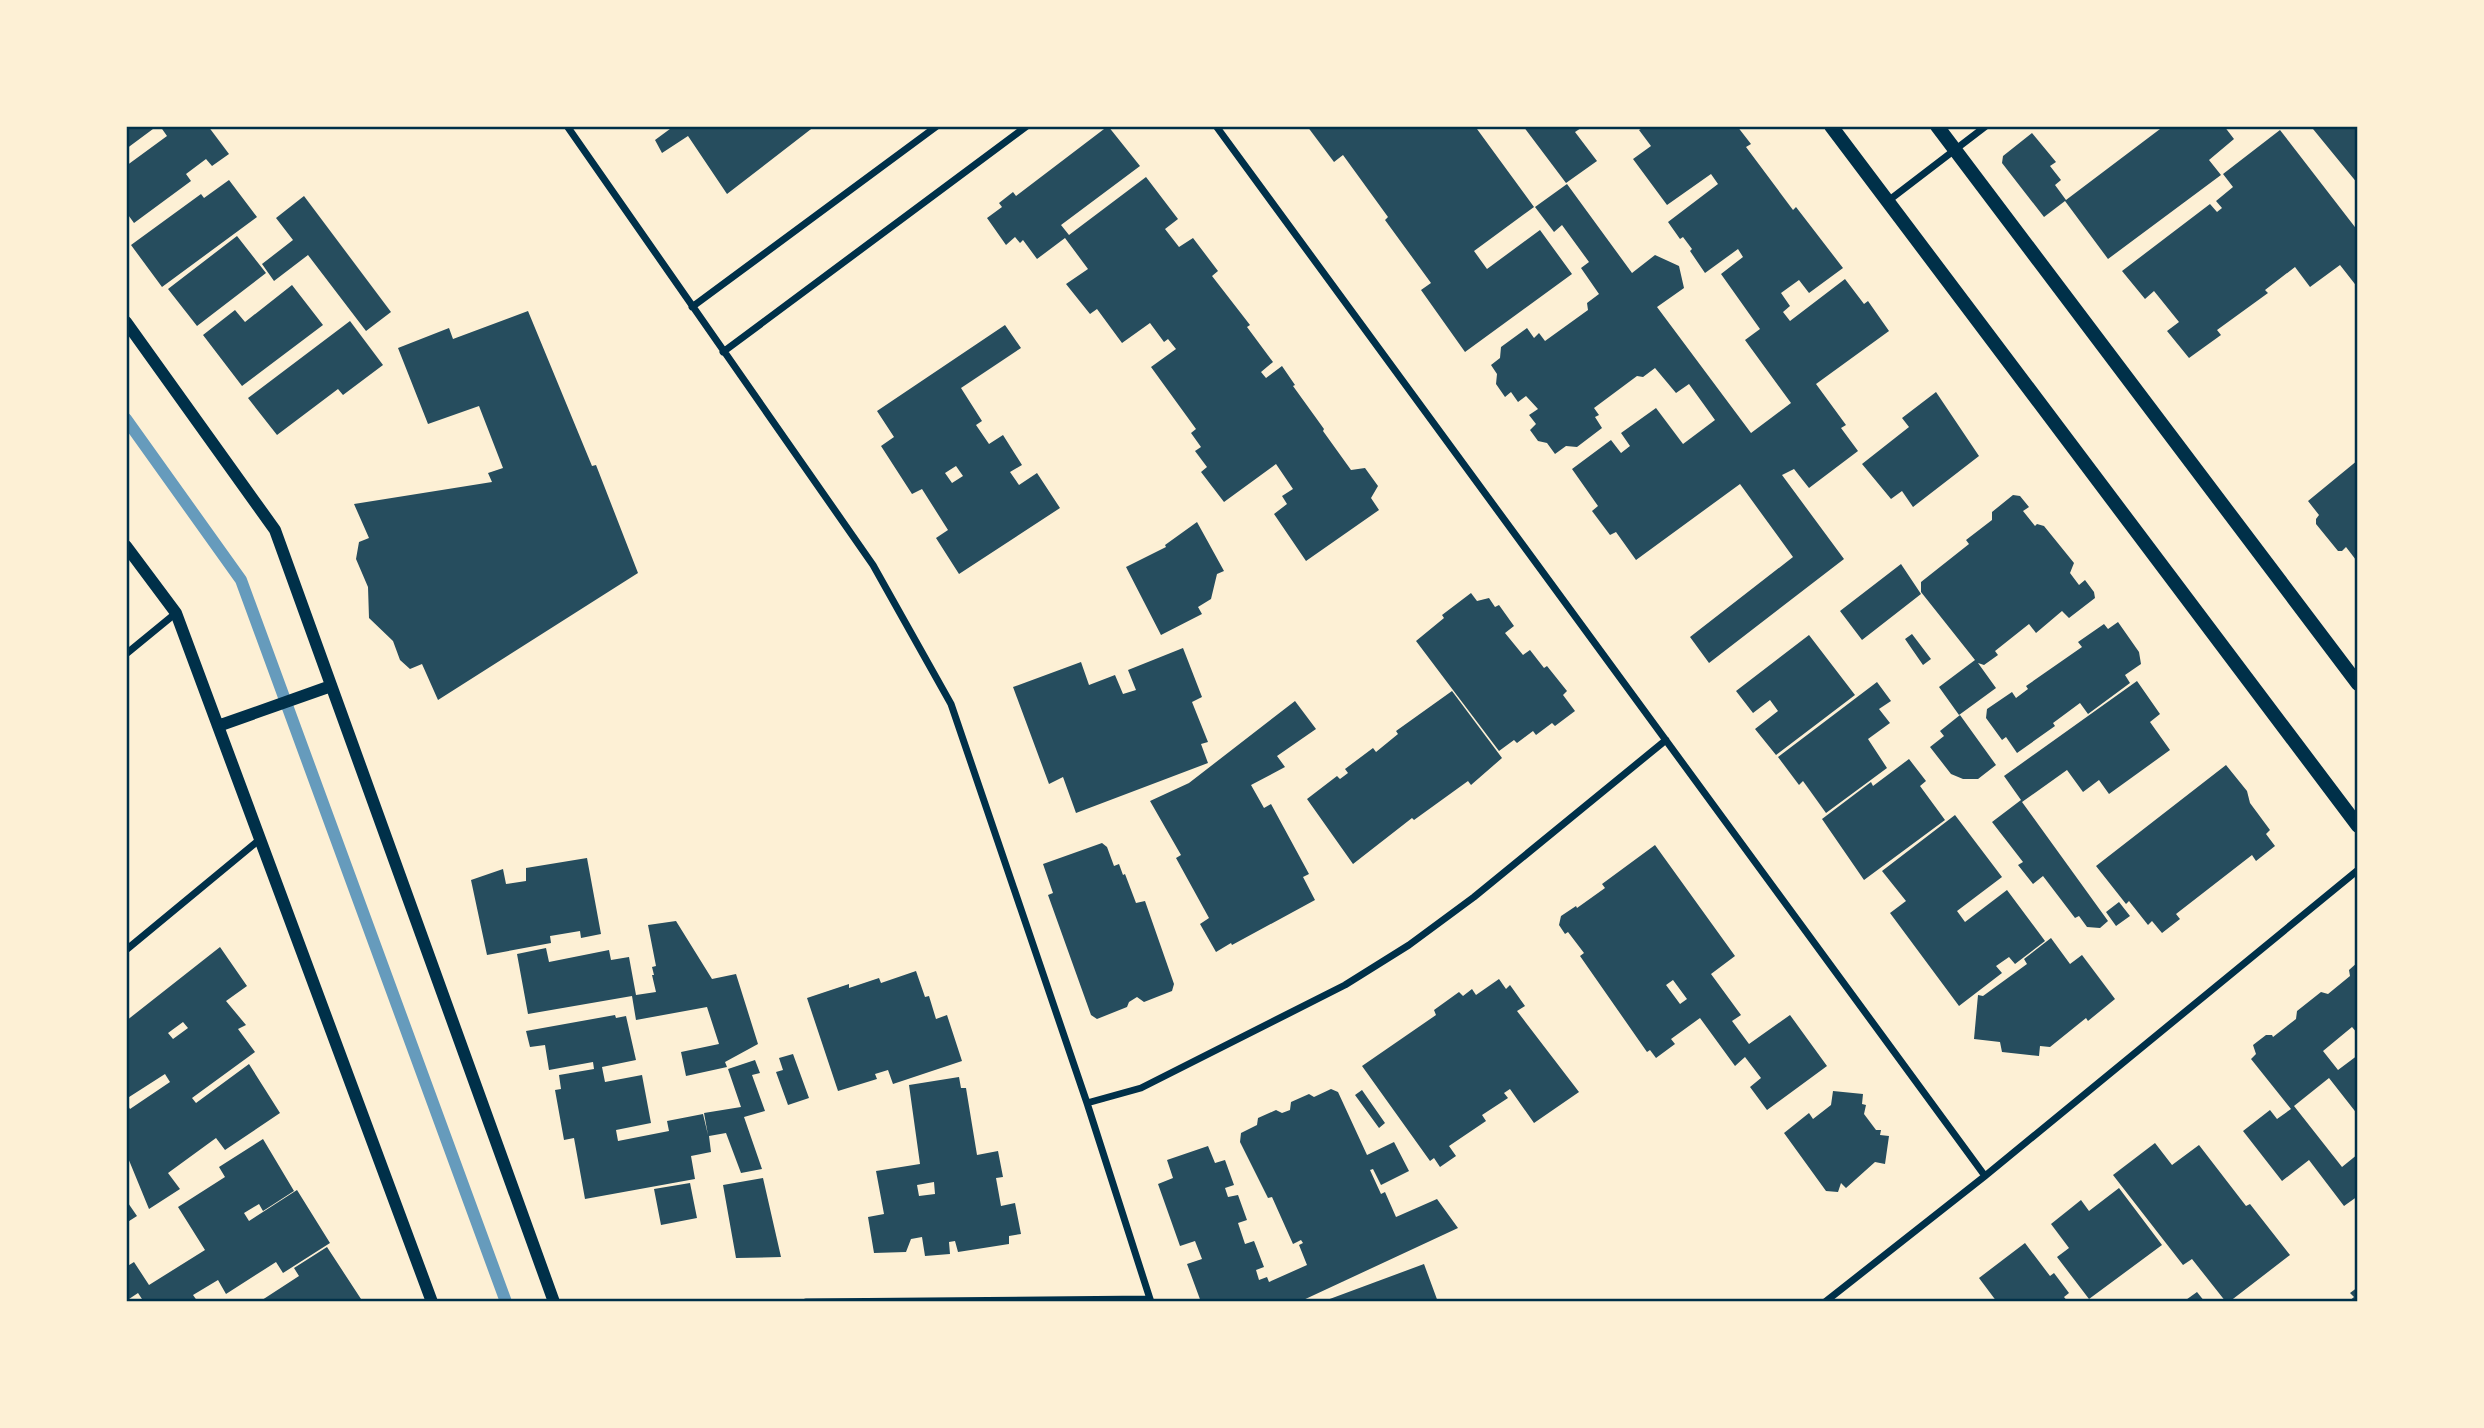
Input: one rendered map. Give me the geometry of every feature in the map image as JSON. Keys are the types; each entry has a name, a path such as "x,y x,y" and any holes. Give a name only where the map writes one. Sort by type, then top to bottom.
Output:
{"main road":[{"path":"1832,126 2358,826"},
{"path":"1937,126 2358,684"}],"street":[{"path":"567,126 873,565 951,704 1087,1102 1151,1300 806,1302"},
{"path":"692,307 937,126"},
{"path":"723,352 1027,126"},
{"path":"1216,126 1985,1175"},
{"path":"1888,201 1986,126"},
{"path":"126,322 275,530 554,1302"},
{"path":"126,546 176,613 432,1302"},
{"path":"126,654 176,613"},
{"path":"218,726 331,686"},
{"path":"1087,1102 1141,1088 1367,972 1474,897 1666,740"},
{"path":"126,950 259,840"},
{"path":"1825,1302 2358,870"}],"building":[{"path":"126,126 157,126 126,149"},
{"path":"160,126 208,126 229,154 212,166 206,159 186,174 191,181 134,223 126,212 126,166 167,136"},
{"path":"674,126 815,126 727,194 688,136 662,153 655,140"},
{"path":"1108,126 1140,166 1061,225 1069,235 1146,177 1178,219 1165,229 1179,247 1193,238 1218,271 1212,276 1250,325 1247,327 1273,362 1261,372 1266,378 1282,366 1351,470 1365,468 1378,486 1371,498 1379,510 1306,561 1274,514 1287,504 1282,496 1293,489 1276,464 1224,502 1201,472 1207,467 1195,451 1201,447 1191,433 1196,429 1151,367 1176,349 1168,339 1164,342 1150,323 1122,343 1097,309 1090,314 1066,284 1088,269 1065,238 1037,259 1023,240 1020,243 1015,237 1006,245 987,218 1002,207 999,203 1013,192 1016,196"},
{"path":"1307,126 1477,126 1534,207 1474,251 1487,269 1540,230 1572,274 1465,352 1421,290 1431,283 1385,220 1388,217 1343,155 1334,162"},
{"path":"1523,126 1584,126 1575,132 1597,161 1566,183"},
{"path":"1646,126 1737,126 1751,144 1746,147 1793,210 1796,207 1843,268 1809,293 1799,280 1781,293 1790,306 1783,312 1790,321 1845,279 1864,304 1868,301 1889,331 1816,384 1846,425 1841,428 1858,451 1809,488 1794,469 1782,475 1844,559 1709,663 1690,637 1793,557 1740,484 1636,560 1616,532 1610,535 1592,511 1598,506 1572,469 1611,440 1621,453 1630,446 1621,433 1656,408 1683,444 1715,420 1689,384 1676,393 1655,368 1643,377 1637,376 1594,408 1599,415 1595,417 1602,428 1577,447 1566,446 1555,454 1547,443 1538,441 1530,430 1536,424 1529,415 1538,409 1526,396 1518,402 1511,392 1505,397 1496,384 1497,374 1491,365 1500,358 1501,347 1527,328 1534,338 1539,333 1545,341 1588,310 1587,303 1599,294 1581,268 1589,262 1562,225 1554,232 1535,207 1567,184 1632,273 1655,255 1679,266 1684,288 1657,307 1751,433 1791,403 1745,340 1760,329 1721,274 1743,257 1738,249 1705,273 1690,251 1692,249 1683,237 1680,239 1668,222 1718,184 1711,174 1667,205 1633,159 1651,146 1639,130"},
{"path":"2164,126 2224,126 2234,139 2209,160 2221,175 2108,259 2065,201 2044,217 2002,163 2003,156 2032,133 2056,162 2050,166 2061,180 2055,185 2066,200"},
{"path":"2317,126 2358,126 2358,184 2313,129"},
{"path":"2280,130 2358,231 2358,288 2340,265 2310,287 2295,267 2265,290 2268,293 2217,330 2221,335 2189,358 2167,331 2179,322 2154,291 2145,299 2122,271 2210,204 2217,212 2222,208 2216,201 2233,187 2223,174"},
{"path":"229,180 257,217 162,287 131,245 201,194 204,198"},
{"path":"304,196 391,312 366,331 308,255 274,281 262,264 293,240 276,218"},
{"path":"237,236 266,273 197,326 168,289"},
{"path":"292,285 323,325 242,386 203,335 235,310 245,322"},
{"path":"528,311 592,466 596,465 638,573 438,700 422,664 410,669 400,660 393,641 369,618 368,587 356,559 359,542 369,538 354,504 492,482 488,473 503,468 479,406 428,424 398,348 449,328 453,339"},
{"path":"350,321 383,365 343,395 338,389 277,435 248,398"},
{"path":"1005,325 1021,348 961,388 982,421 976,425 989,444 1003,435 1022,465 1010,472 1019,485 1037,473 1060,508 959,574 936,538 948,530 922,489 912,494 881,446 894,437 877,411","holes":["956,466 963,476 952,483 945,473"]},
{"path":"1936,392 1979,456 1913,507 1902,491 1891,499 1862,464 1909,427 1902,418"},
{"path":"2358,460 2356,560 2346,547 2338,551 2316,524 2319,515 2308,501"},
{"path":"2013,495 2020,496 2029,507 2023,511 2035,526 2044,526 2074,563 2070,573 2079,585 2085,580 2095,598 2069,618 2062,611 2036,633 2029,624 1995,651 1998,655 1984,665 1978,663 1996,688 1959,715 1939,687 1975,660 1921,592 1921,582 1969,544 1966,540 1992,520 1992,512"},
{"path":"1197,522 1224,571 1217,574 1211,599 1198,607 1202,614 1161,635 1126,567 1166,547 1165,545"},
{"path":"1901,564 1921,594 1862,640 1840,611"},
{"path":"1471,593 1477,601 1489,598 1495,607 1499,605 1514,626 1505,633 1523,655 1530,650 1544,668 1547,666 1567,691 1563,695 1575,711 1555,726 1552,723 1536,735 1533,731 1517,743 1514,740 1499,751 1416,641 1444,618 1442,615"},
{"path":"2118,622 2139,652 2141,664 2125,675 2130,683 2088,714 2080,703 2053,723 2055,726 2017,753 2006,737 2002,740 1986,718 1987,709 2012,692 2016,698 2028,689 2026,686 2082,647 2078,642 2104,624 2108,629"},
{"path":"1912,634 1931,659 1923,665 1905,639"},
{"path":"1809,635 1855,695 1776,755 1755,729 1778,711 1770,700 1753,713 1736,691"},
{"path":"1183,648 1202,697 1192,702 1208,742 1201,744 1208,763 1076,813 1063,777 1049,784 1013,687 1081,662 1089,685 1115,675 1123,694 1136,690 1128,670"},
{"path":"2137,681 2160,714 2150,722 2170,750 2109,794 2099,780 2083,792 2067,770 2022,802 2108,921 2100,928 2087,927 2079,916 2075,918 2043,876 2033,884 2018,865 2023,862 1992,822 2021,800 2004,776"},
{"path":"1877,682 1891,701 1879,709 1890,723 1868,739 1887,768 1826,813 1803,781 1799,785 1778,757"},
{"path":"1452,691 1502,758 1471,785 1468,781 1414,820 1412,818 1353,864 1307,799 1337,776 1340,779 1348,773 1345,769 1373,748 1376,752 1398,734 1396,731"},
{"path":"1295,701 1316,729 1277,756 1285,767 1251,785 1264,808 1271,804 1309,874 1303,877 1315,900 1216,952 1200,924 1209,918 1176,858 1181,855 1150,801 1189,783"},
{"path":"1960,715 1996,765 1978,779 1963,779 1951,774 1930,747 1944,736 1940,731"},
{"path":"1909,759 1926,781 1920,786 1945,820 1864,880 1822,819 1871,782 1873,786"},
{"path":"2226,765 2247,791 2250,803 2270,830 2266,834 2275,846 2256,861 2252,855 2176,914 2180,919 2162,933 2152,921 2148,925 2129,901 2126,904 2096,866"},
{"path":"1955,815 2002,877 1957,911 1965,922 2007,890 2045,941 2015,964 2009,957 1996,966 2002,973 1959,1006 1890,913 1906,901 1882,871"},
{"path":"1102,843 1107,847 1114,866 1119,864 1123,875 1125,874 1136,903 1145,901 1174,984 1172,991 1144,1002 1137,997 1129,1002 1127,1007 1097,1019 1091,1015 1048,895 1053,893 1043,864"},
{"path":"1655,845 1735,956 1711,974 1741,1015 1732,1021 1749,1044 1790,1015 1827,1066 1767,1110 1750,1087 1761,1078 1745,1057 1735,1066 1700,1018 1671,1039 1675,1044 1656,1058 1650,1050 1647,1052 1580,956 1584,953 1559,925 1561,916 1605,888 1602,884","holes":["1673,980 1687,999 1680,1004 1666,985"]},
{"path":"587,858 601,934 581,938 580,931 550,936 551,943 487,955 471,880 503,869 506,884 526,881 526,868"},
{"path":"2119,902 2130,916 2116,926 2106,912"},
{"path":"676,921 712,979 736,974 758,1044 725,1062 727,1067 686,1076 681,1052 719,1044 707,1007 636,1020 632,996 528,1014 517,954 546,948 549,962 609,950 611,960 629,957 636,995 656,992 652,967 656,966 648,925"},
{"path":"2051,938 2070,964 2082,955 2115,999 2050,1047 2040,1046 2039,1056 2002,1052 2000,1042 1974,1039 1978,995 1983,996 2027,964 2024,959"},
{"path":"220,947 247,986 226,1001 246,1025 238,1029 255,1052 192,1098 196,1103 249,1064 280,1113 225,1150 216,1138 168,1173 180,1189 149,1209 126,1153 126,1103 130,1109 170,1082 165,1074 126,1099 126,1021","holes":["183,1022 188,1028 173,1039 168,1033"]},
{"path":"2358,962 2358,1034 2352,1027 2323,1051 2338,1070 2358,1055 2358,1115 2329,1078 2294,1106 2342,1167 2358,1154 2358,1196 2344,1206 2309,1160 2282,1181 2243,1131 2270,1110 2277,1119 2291,1109 2251,1059 2256,1054 2253,1045 2266,1035 2273,1037 2296,1019 2297,1011 2321,992 2328,994 2350,976 2349,970"},
{"path":"916,971 925,997 929,996 936,1019 947,1015 962,1061 893,1084 888,1070 875,1074 877,1079 838,1091 807,998 849,984 849,988 879,978 881,983"},
{"path":"1499,979 1506,989 1510,985 1525,1006 1517,1011 1579,1092 1534,1123 1510,1089 1504,1093 1508,1098 1482,1115 1486,1121 1449,1146 1456,1156 1440,1167 1434,1158 1430,1161 1362,1066 1436,1015 1434,1010 1459,992 1463,996 1472,989 1476,995"},
{"path":"615,1015 616,1018 626,1016 636,1060 602,1067 605,1082 642,1075 651,1123 616,1130 618,1141 669,1131 667,1121 703,1114 708,1135 704,1113 741,1107 728,1069 755,1060 760,1073 752,1075 765,1111 744,1117 762,1169 741,1173 726,1133 709,1136 711,1152 691,1156 695,1179 585,1199 574,1138 564,1140 555,1090 561,1089 559,1075 594,1069 593,1062 549,1070 545,1045 530,1047 526,1031"},
{"path":"793,1054 809,1098 788,1105 776,1072 783,1070 779,1058"},
{"path":"959,1077 961,1088 966,1088 977,1155 998,1151 1003,1177 996,1178 1001,1206 1015,1203 1021,1234 1009,1236 1009,1244 958,1252 955,1241 949,1242 950,1254 925,1256 922,1237 911,1239 906,1252 874,1253 868,1217 884,1214 876,1171 920,1164 909,1085","holes":["934,1182 935,1194 919,1196 917,1185"]},
{"path":"1331,1089 1338,1092 1367,1155 1394,1142 1409,1171 1381,1185 1373,1169 1370,1170 1381,1194 1385,1192 1396,1217 1437,1199 1458,1228 1299,1302 1201,1302 1187,1264 1202,1259 1195,1241 1180,1246 1158,1184 1173,1178 1167,1160 1208,1146 1215,1163 1225,1160 1234,1185 1225,1188 1228,1197 1238,1195 1247,1220 1238,1223 1245,1244 1254,1241 1264,1267 1256,1270 1259,1280 1267,1277 1269,1282 1307,1265 1299,1245 1303,1243 1301,1240 1293,1244 1272,1197 1268,1198 1240,1142 1241,1133 1257,1125 1258,1118 1276,1110 1282,1113 1290,1110 1291,1102 1309,1094 1314,1097"},
{"path":"1362,1090 1385,1123 1379,1128 1355,1095"},
{"path":"1833,1091 1863,1094 1862,1104 1866,1105 1864,1114 1876,1130 1881,1130 1880,1135 1889,1136 1885,1164 1875,1162 1846,1188 1841,1183 1838,1192 1826,1191 1784,1133 1809,1113 1813,1119 1831,1105"},
{"path":"263,1139 294,1191 263,1211 259,1204 244,1213 249,1221 297,1190 330,1243 283,1273 276,1262 226,1294 218,1280 193,1295 198,1302 144,1302 138,1293 126,1301 126,1267 134,1262 149,1285 205,1250 178,1207 225,1177 219,1167"},
{"path":"2155,1143 2172,1165 2199,1145 2246,1206 2250,1204 2290,1255 2226,1302 2192,1259 2183,1265 2113,1175"},
{"path":"763,1178 781,1257 736,1258 723,1185"},
{"path":"690,1183 697,1218 661,1225 654,1189"},
{"path":"2119,1188 2162,1245 2089,1299 2057,1257 2069,1248 2051,1224 2081,1200 2089,1211"},
{"path":"126,1200 137,1216 126,1223"},
{"path":"2025,1243 2050,1276 2054,1273 2069,1293 2064,1297 2068,1302 1997,1302 1979,1278"},
{"path":"327,1247 361,1299 356,1302 259,1302 299,1276 294,1268"},
{"path":"1424,1264 1438,1302 1327,1300"},
{"path":"2358,1287 2358,1302 2348,1302 2354,1297 2350,1293"},
{"path":"2197,1292 2205,1302 2183,1302"}],"waterway":[{"path":"126,419 241,580 506,1302"}]}
